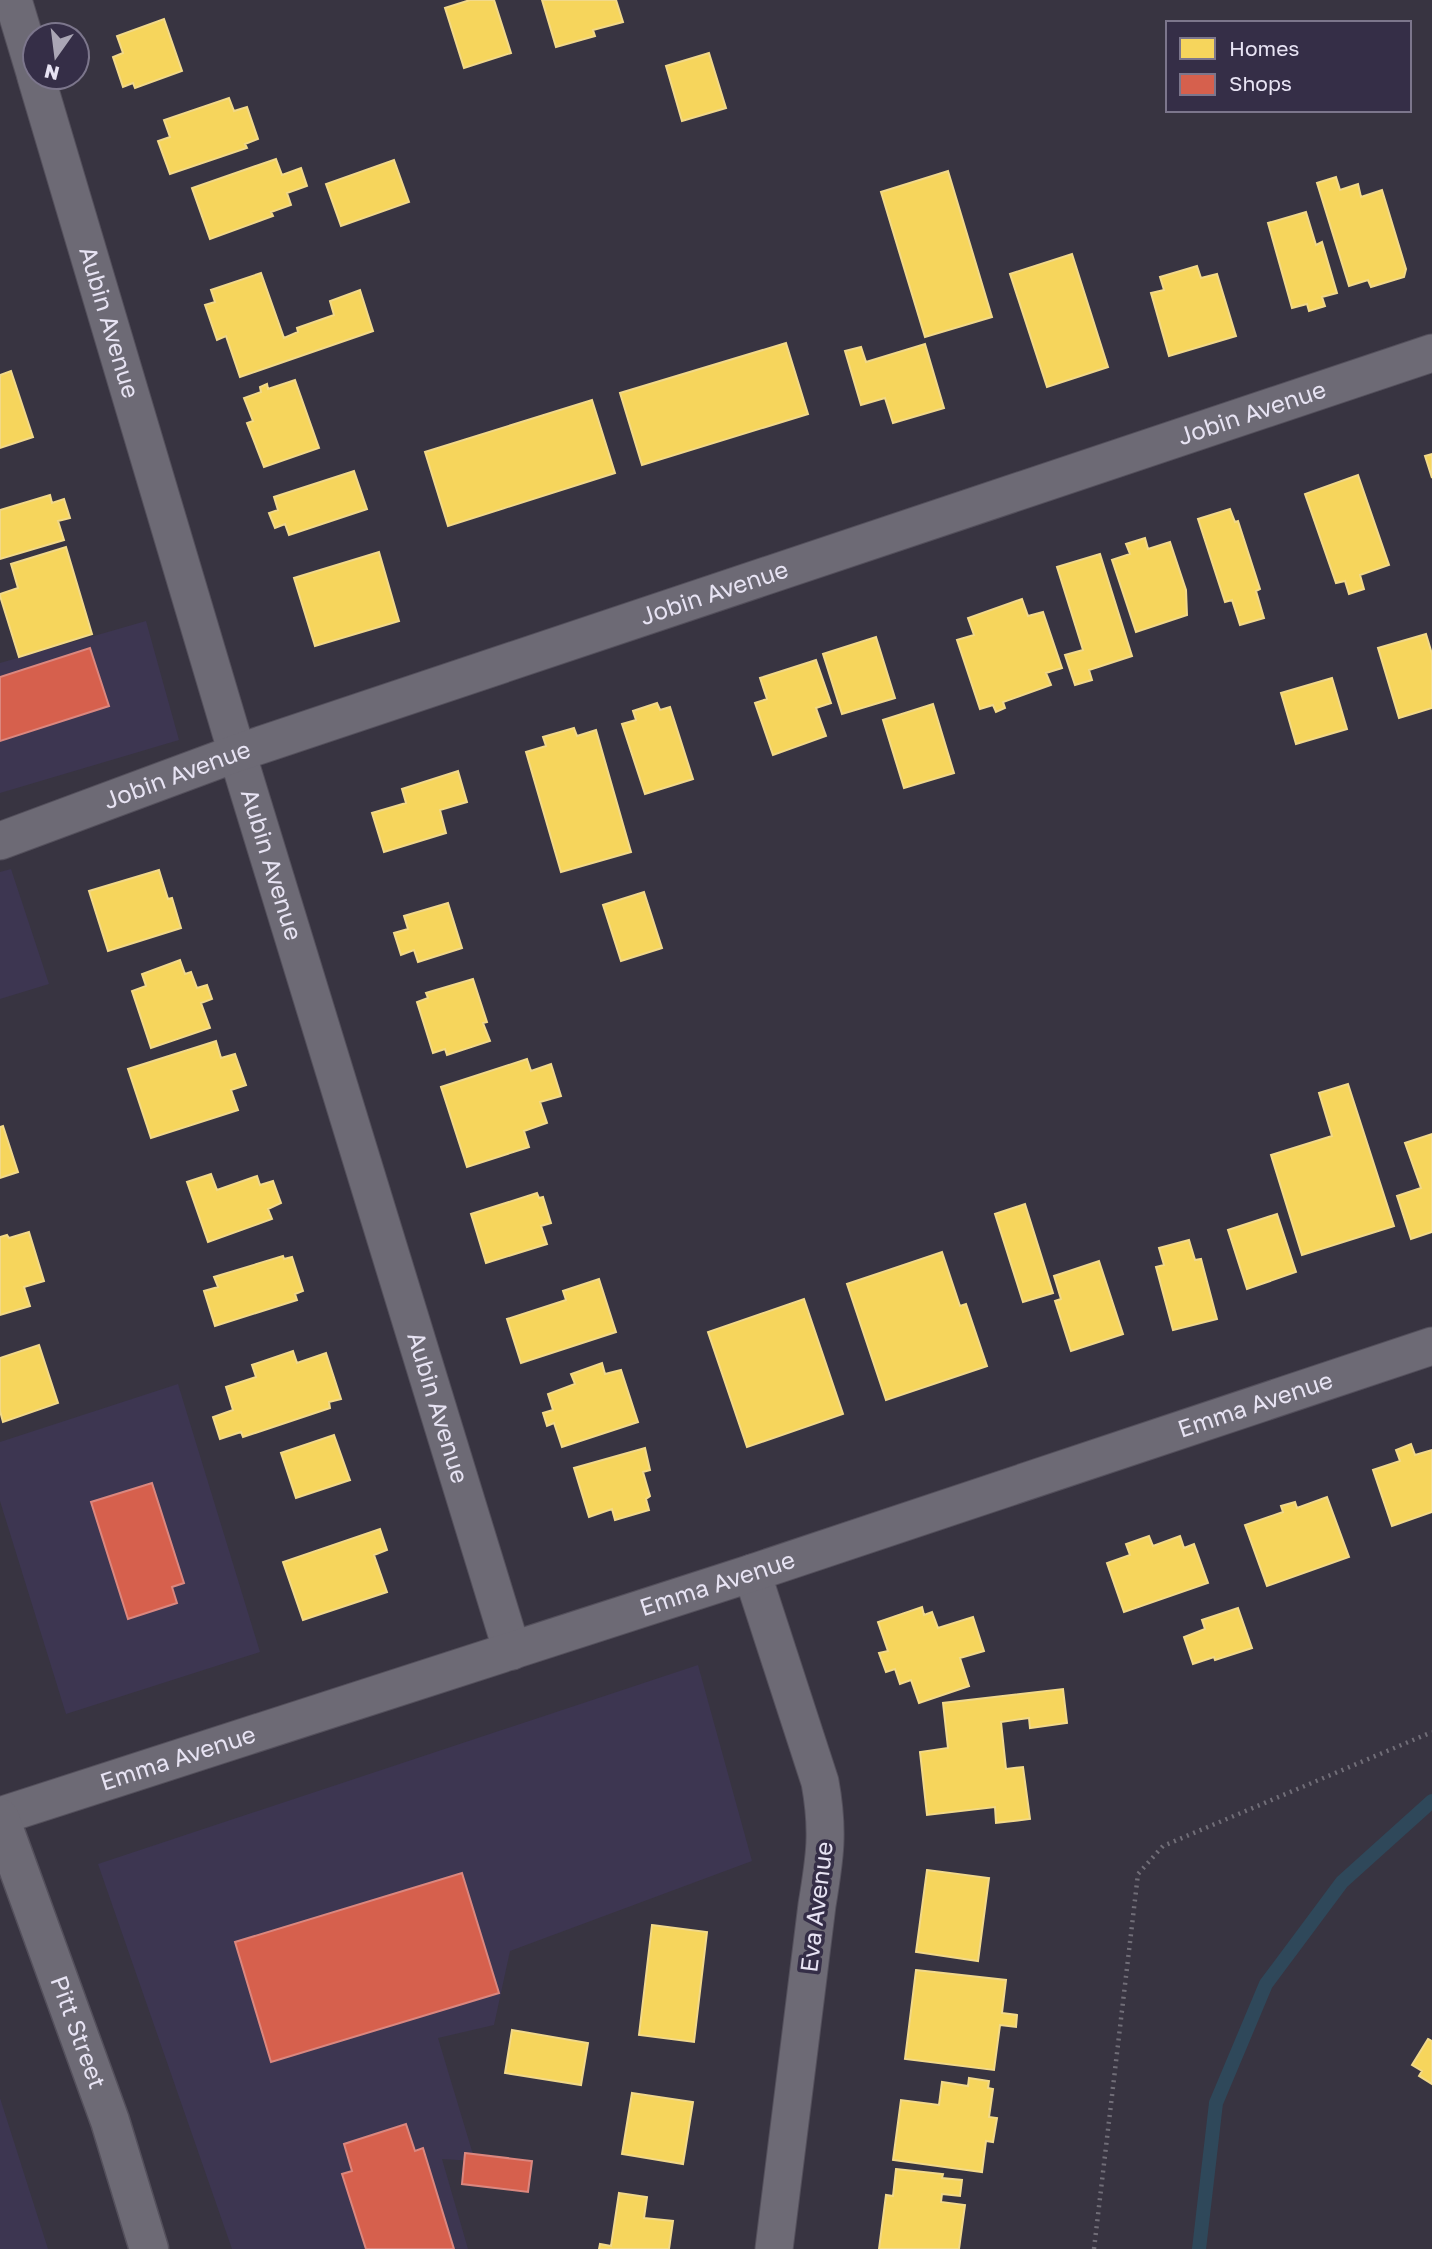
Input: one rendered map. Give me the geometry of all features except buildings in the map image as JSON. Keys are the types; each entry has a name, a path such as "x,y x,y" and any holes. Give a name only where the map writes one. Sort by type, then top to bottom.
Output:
{"street":[{"name":"Aubin Avenue","path":"13,0 21,26"},
{"name":"Aubin Avenue","path":"41,91 237,753 512,1651"},
{"name":"Jobin Avenue","path":"0,841 237,753 1432,353"},
{"name":"Emma Avenue","path":"0,1817 752,1573 1432,1346"},
{"name":"Eva Avenue","path":"752,1573 820,1782 826,1815 826,1852 774,2249"},
{"name":"Pitt Street","path":"0,1817 110,2121 149,2249"}],"path":[{"path":"1094,2249 1138,1874 1163,1846 1432,1732"}],"shaded area":[{"path":"146,621 179,740 0,793 0,663"},
{"path":"11,869 49,984 0,999 0,872"},
{"path":"178,1384 260,1652 66,1714 0,1501 0,1442"},
{"path":"698,1665 752,1861 510,1951 494,2025 438,2038 475,2161 442,2159 468,2249 232,2249 98,1864"},
{"path":"0,2098 48,2249 0,2249"}],"waterway":[{"path":"1199,2249 1216,2103 1266,1984 1342,1882 1432,1801"}]}
